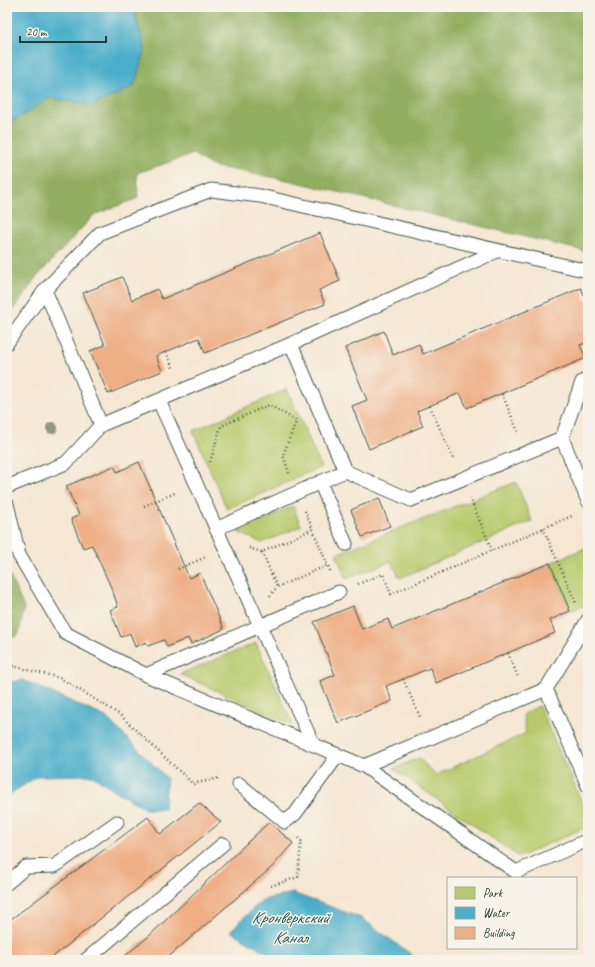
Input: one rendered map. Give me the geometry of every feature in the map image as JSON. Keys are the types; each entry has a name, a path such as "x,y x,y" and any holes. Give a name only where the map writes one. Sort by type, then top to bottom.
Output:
{"lane":[{"path":"7,343 45,290 100,234 211,190 260,196 588,271"},
{"path":"7,487 66,463 101,425 291,344 497,251"},
{"path":"45,290 101,425"},
{"path":"291,344 345,471 411,500 562,438"},
{"path":"588,378 582,382 562,438 588,501"},
{"path":"159,401 312,744"},
{"path":"218,533 345,471"},
{"path":"320,482 346,544"},
{"path":"7,504 19,555 65,633 146,675 364,766 516,872 588,840"},
{"path":"146,675 257,621 339,592"},
{"path":"364,766 546,689 587,622"},
{"path":"546,689 588,786"},
{"path":"239,784 285,822 295,814 338,755"},
{"path":"7,883 26,867 55,866 117,822"},
{"path":"86,960 223,844"}],"path":[{"path":"502,394 527,452"},
{"path":"190,471 211,462 221,426 269,406 296,422 319,411"},
{"path":"430,406 492,550"},
{"path":"144,506 163,498"},
{"path":"339,592 383,574 391,594 575,514"},
{"path":"543,528 587,622"},
{"path":"262,552 313,529"},
{"path":"218,533 262,552 277,587"},
{"path":"178,569 189,565"},
{"path":"257,621 277,587 328,565"},
{"path":"508,653 527,698"},
{"path":"9,665 60,678 119,714 193,784 224,776 239,784"},
{"path":"403,679 430,739"},
{"path":"271,886 298,876 302,841 285,822"}],"green space":[{"path":"133,7 588,7 588,252 292,181 212,166 193,154 137,173 138,198 94,215 35,279 7,320 7,125 50,98 94,105 145,49"},
{"path":"287,389 321,467 227,509 193,431"},
{"path":"516,482 532,521 400,578 391,561 346,579 336,554"},
{"path":"293,506 301,526 262,543 238,532"},
{"path":"588,547 588,604 570,611 550,563"},
{"path":"7,569 24,608 19,634 7,641"},
{"path":"256,643 293,725 180,674"},
{"path":"539,706 588,816 588,826 519,857 394,769 419,758 436,775 526,733 523,714"}],"water":[{"path":"7,7 133,7 145,49 134,86 94,105 50,98 7,125"},
{"path":"23,680 106,717 167,778 164,809 145,809 91,775 38,776 7,796 7,683"},
{"name":"Кронверкский Канал","path":"293,893 361,918 419,960 279,960 230,931 262,900"}],"building":[{"path":"320,233 340,281 319,290 325,304 205,353 199,338 156,356 162,371 108,394 90,351 105,345 83,293 122,277 132,300 157,289 162,299"},
{"path":"581,288 588,304 588,342 580,345 586,358 467,408 460,393 417,411 423,426 369,449 352,406 367,400 345,348 384,331 393,355 419,344 423,354"},
{"path":"139,462 189,578 200,573 224,629 191,644 188,638 167,647 164,640 148,646 146,642 135,647 130,633 121,637 110,610 118,607 113,592 92,545 83,548 71,519 79,515 66,486 114,466 117,472"},
{"path":"379,498 390,526 362,537 351,510"},
{"path":"550,563 570,611 550,620 555,633 436,683 430,668 386,686 392,701 338,723 320,681 335,675 314,622 353,606 362,629 388,619 392,629"},
{"path":"199,803 221,822 49,960 7,960 7,922 148,817 160,834"},
{"path":"269,822 293,843 272,867 165,960 120,960 149,936"}]}
